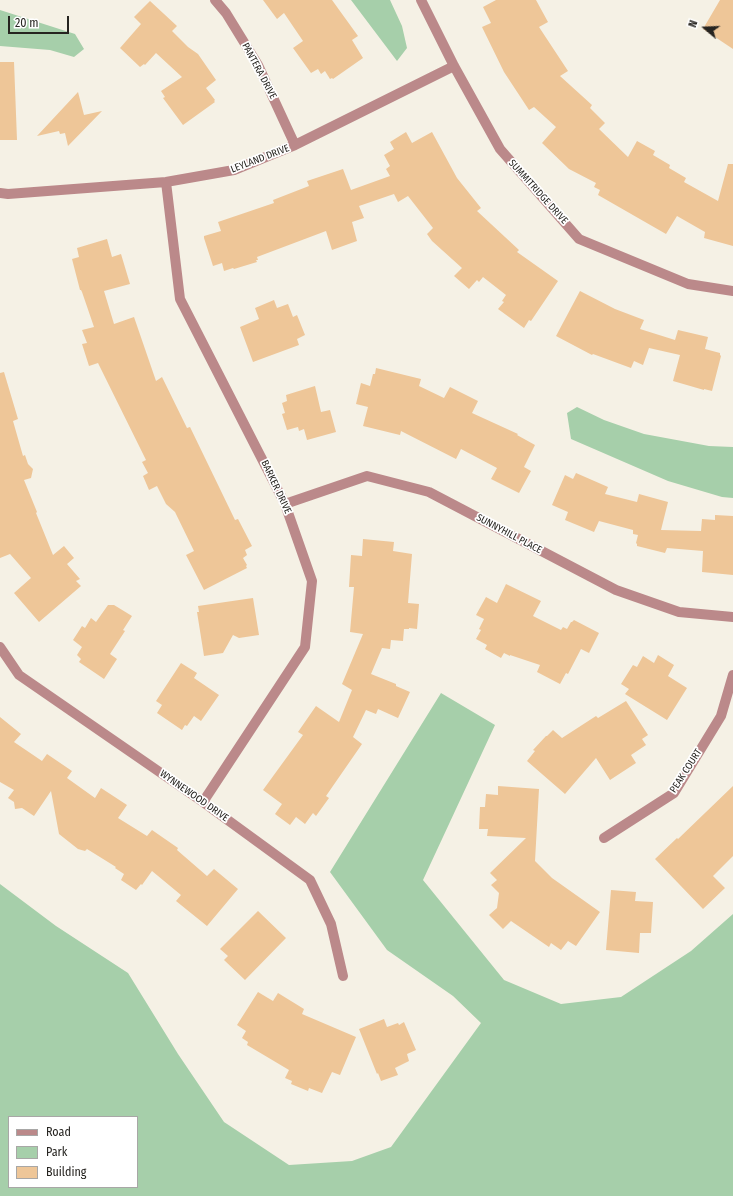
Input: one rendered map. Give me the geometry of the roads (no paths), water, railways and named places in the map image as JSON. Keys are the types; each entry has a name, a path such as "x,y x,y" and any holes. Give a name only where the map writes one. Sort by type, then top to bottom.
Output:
{"street":[{"name":"PANTERA DRIVE","path":"216,0 226,13 258,64 296,145"},
{"name":"SUMMITRIDGE DRIVE","path":"421,0 454,66 500,149 580,239 688,284 733,291"},
{"name":"LEYLAND DRIVE","path":"0,193 8,194 166,182 234,170 296,145 454,66"},
{"name":"BARKER DRIVE","path":"166,182 180,299 285,504 312,581 305,647 203,802"},
{"name":"SUNNYHILL PLACE","path":"285,504 368,476 429,492 616,590 679,612 733,617"},
{"name":"WYNNEWOOD DRIVE","path":"0,647 19,675 203,802 310,880 331,924 343,976"},
{"name":"PEAK COURT","path":"604,838 674,793 721,716 733,675"}]}
